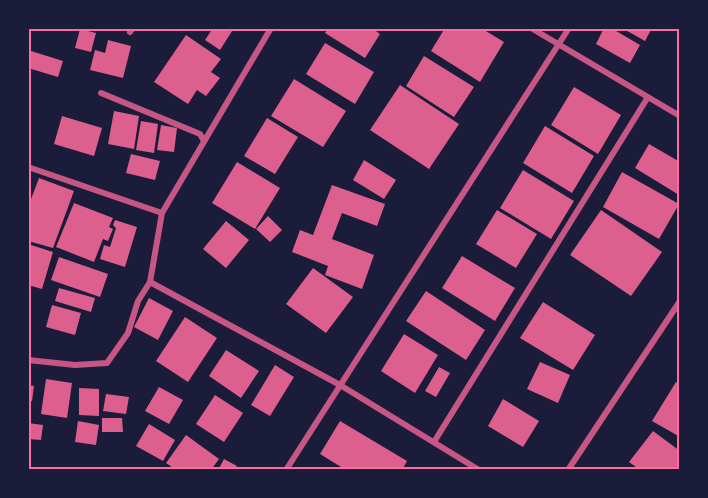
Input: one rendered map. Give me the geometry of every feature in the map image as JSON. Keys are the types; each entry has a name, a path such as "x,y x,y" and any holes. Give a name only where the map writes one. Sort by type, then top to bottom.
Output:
{"street":[{"path":"28,360 75,365 107,363 128,333 138,301 150,282 162,213 271,28"},
{"path":"531,28 680,116"},
{"path":"286,470 569,28"},
{"path":"101,93 200,134 204,141"},
{"path":"434,442 648,97"},
{"path":"28,167 162,213"},
{"path":"150,282 340,385 478,470"},
{"path":"568,470 680,301"}],"building":[{"path":"213,28 234,28 220,50 205,40"},
{"path":"328,28 372,28 380,34 365,58 325,33"},
{"path":"445,28 481,28 504,42 480,82 431,51"},
{"path":"604,28 611,28 640,45 630,63 596,44"},
{"path":"622,28 652,28 645,41"},
{"path":"80,29 96,33 91,52 75,48"},
{"path":"186,35 221,59 211,72 220,78 206,96 197,90 188,104 154,82"},
{"path":"108,40 131,46 123,78 90,70 95,50 105,53"},
{"path":"325,43 374,72 355,104 306,74"},
{"path":"31,51 63,61 58,77 28,68"},
{"path":"424,56 474,87 454,117 406,86"},
{"path":"294,79 346,111 323,147 271,116"},
{"path":"400,85 459,124 429,169 370,130"},
{"path":"574,87 621,115 598,154 551,125"},
{"path":"114,111 139,116 134,149 108,144"},
{"path":"62,116 102,128 94,156 54,144"},
{"path":"267,118 298,137 275,174 244,156"},
{"path":"141,121 158,124 154,153 136,150"},
{"path":"161,125 177,128 174,152 157,150"},
{"path":"545,126 594,156 572,193 523,163"},
{"path":"649,144 680,162 679,195 635,168"},
{"path":"131,154 160,161 155,180 126,173"},
{"path":"364,160 396,180 384,199 353,180"},
{"path":"237,162 280,188 255,229 212,203"},
{"path":"523,170 574,201 551,239 500,208"},
{"path":"622,172 679,204 659,239 603,207"},
{"path":"39,178 74,191 53,248 28,241 28,207"},
{"path":"332,185 385,204 377,226 342,213 332,239 374,255 362,289 325,275 328,266 292,252 300,230 313,235"},
{"path":"74,203 113,218 109,227 113,229 108,241 103,239 94,262 56,247"},
{"path":"497,210 537,234 516,268 476,244"},
{"path":"601,210 662,252 631,296 570,255"},
{"path":"268,216 282,230 270,242 256,229"},
{"path":"115,220 137,227 125,267 100,259 104,245 110,247 116,228 113,225"},
{"path":"226,221 249,240 226,268 203,249"},
{"path":"28,244 53,252 42,289 28,285"},
{"path":"462,256 515,288 495,321 442,288"},
{"path":"59,257 108,274 100,297 51,280"},
{"path":"313,268 353,297 326,333 286,304"},
{"path":"59,288 95,298 91,312 55,301"},
{"path":"426,291 485,330 466,360 406,321"},
{"path":"149,298 173,311 158,340 134,327"},
{"path":"543,302 595,335 573,370 520,338"},
{"path":"52,305 81,313 75,335 46,327"},
{"path":"185,317 217,338 188,382 156,361"},
{"path":"404,334 438,355 415,393 381,371"},
{"path":"226,350 259,371 241,398 209,376"},
{"path":"540,362 570,375 558,403 527,389"},
{"path":"275,365 294,377 270,416 251,405"},
{"path":"439,367 450,373 436,397 425,391"},
{"path":"46,379 72,383 67,418 41,414"},
{"path":"676,382 680,384 680,437 652,421"},
{"path":"28,385 34,386 32,401 28,401"},
{"path":"159,387 183,400 169,424 145,411"},
{"path":"79,388 99,389 99,416 79,415"},
{"path":"106,394 129,397 126,414 103,411"},
{"path":"215,395 243,413 224,442 196,424"},
{"path":"503,399 539,421 523,447 488,426"},
{"path":"102,418 122,418 123,432 102,432"},
{"path":"78,421 99,425 96,445 75,442"},
{"path":"340,421 407,461 402,470 346,470 320,454"},
{"path":"28,423 43,425 41,440 28,439"},
{"path":"149,424 175,440 163,461 136,446"},
{"path":"653,431 680,451 680,470 640,470 629,462"},
{"path":"186,435 219,459 211,470 176,470 166,463"},
{"path":"224,459 237,466 234,470 218,470"}]}
